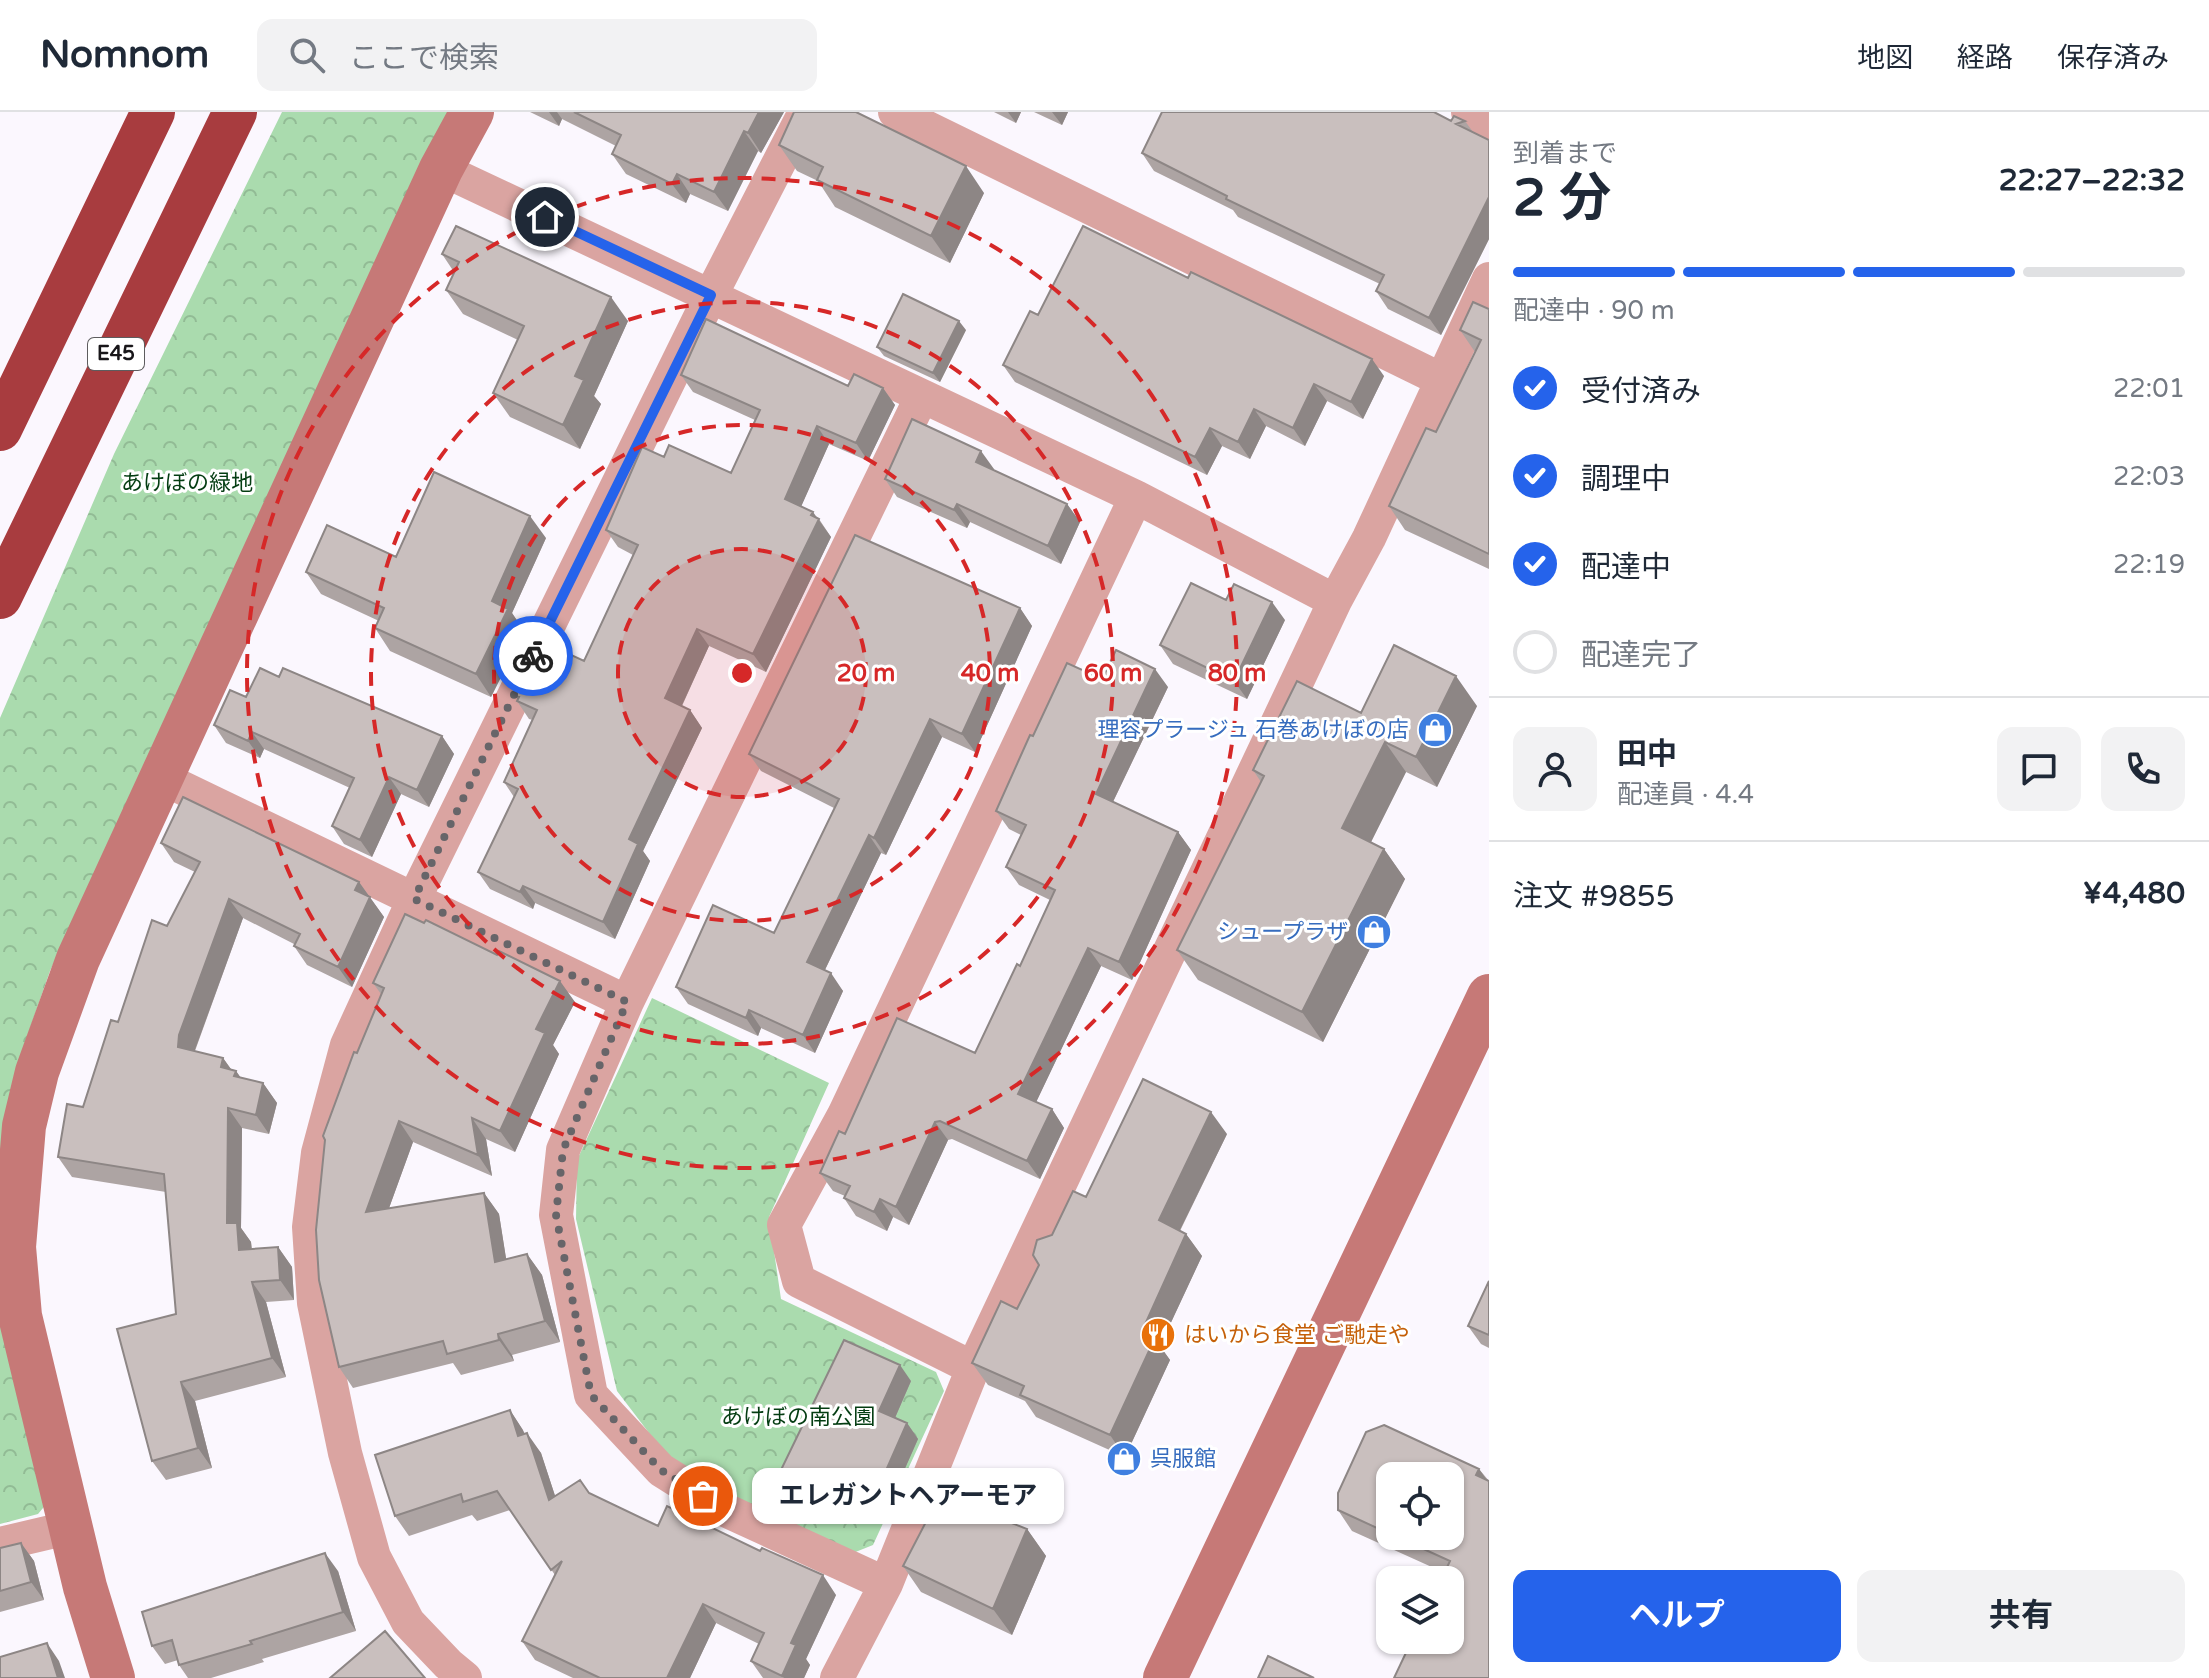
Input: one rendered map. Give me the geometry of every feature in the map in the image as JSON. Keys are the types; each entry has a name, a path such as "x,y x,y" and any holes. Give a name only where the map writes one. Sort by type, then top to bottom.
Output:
{"highway":[{"path":"0,429 153,112"},
{"name":"E45","path":"0,597 235,112"}],"street":[{"path":"113,1678 89,1599 20,1316 14,1247 24,1126 37,1072 78,959 441,169 472,112"},
{"path":"465,1678 408,1622 374,1557 345,1453 314,1303 309,1227 318,1153 347,1045 414,899 711,295 805,112"},
{"path":"895,112 1442,380"},
{"path":"1468,112 1489,122"},
{"path":"441,169 1136,497 1335,601"},
{"path":"837,1678 886,1584 973,1368 1335,601 1369,538 1489,279"},
{"path":"886,1584 723,1509 661,1470 591,1395 556,1215 563,1150 627,1002 922,396"},
{"path":"973,1368 799,1281 784,1225 844,1115 1136,497"},
{"path":"162,778 627,1002"},
{"path":"1165,1678 1489,996"},
{"path":"0,1544 72,1527"}],"green space":[{"name":"あけぼの緑地","path":"282,112 451,112 272,486 50,971 18,1063 0,1175 0,718 114,454"},
{"name":"あけぼの南公園","path":"652,998 829,1083 769,1217 781,1299 936,1372 944,1391 873,1545 853,1553 717,1489 672,1463 617,1391 576,1219 577,1160"},
{"path":"0,1281 48,1502 38,1514 0,1524"}],"building":[{"path":"574,112 759,112 748,133 744,131 714,192 677,174 672,184 612,154 621,135"},
{"path":"794,112 856,112 966,166 931,236 817,180 823,167 779,145"},
{"path":"1162,112 1434,112 1451,121 1454,116 1465,121 1456,124 1489,140 1489,197 1429,318 1376,291 1384,275 1226,199 1227,196 1142,153"},
{"path":"456,226 611,297 575,376 584,380 563,425 493,393 524,326 446,290 459,262 442,254"},
{"path":"1083,226 1188,278 1191,272 1372,359 1351,402 1314,384 1293,428 1254,409 1238,442 1210,428 1195,457 1003,365 1030,311 1038,315"},
{"path":"903,294 959,321 933,373 877,347"},
{"path":"1473,302 1489,309 1489,554 1389,506 1426,428 1436,432 1481,340 1460,330"},
{"path":"706,319 848,386 854,374 883,388 856,443 817,426 785,499 813,512 811,515 819,519 753,654 697,629 665,698 690,710 629,839 638,844 603,922 523,886 520,892 478,872 518,789 504,782 537,710 517,701 519,697 515,696 533,659 559,671 567,653 584,661 638,545 606,530 642,447 664,457 669,445 731,473 760,410 681,375"},
{"path":"912,419 981,451 976,462 1067,504 1048,546 957,504 954,510 885,479"},
{"path":"434,472 530,516 492,601 508,609 476,674 375,628 384,608 306,572 327,525 396,557"},
{"path":"855,535 1020,608 962,734 930,719 874,838 869,835 807,962 831,973 803,1035 749,1010 746,1018 676,987 713,905 774,933 839,799 749,754"},
{"path":"1191,583 1226,600 1234,584 1272,602 1234,681 1160,645"},
{"path":"1394,645 1456,676 1416,757 1385,742 1342,828 1384,849 1302,1012 1177,950 1264,776 1253,770 1297,681 1361,713"},
{"path":"1116,650 1155,669 1096,794 1178,832 1119,962 1088,948 1018,1094 1052,1109 1027,1161 940,1121 935,1122 896,1207 880,1199 874,1212 844,1198 850,1186 820,1173 839,1131 845,1134 897,1018 975,1053 1055,890 1006,867 1026,825 996,811 1067,663 1102,679"},
{"path":"260,668 279,677 283,668 442,736 417,790 389,777 360,840 332,826 354,778 252,732 248,741 214,725 230,690 246,697"},
{"path":"183,797 359,882 355,890 370,897 338,967 294,946 300,934 229,899 179,1035 178,1047 223,1058 221,1067 236,1071 234,1076 263,1083 256,1115 228,1108 227,1223 237,1223 239,1250 278,1247 280,1280 252,1282 272,1358 181,1382 198,1448 152,1461 117,1329 176,1314 164,1174 58,1157 67,1104 83,1107 111,1020 118,1022 152,920 167,926 200,862 161,843"},
{"path":"405,914 424,923 426,920 497,955 499,951 560,981 536,1029 545,1033 500,1131 472,1118 478,1155 399,1121 366,1212 484,1193 495,1262 527,1254 545,1321 498,1334 499,1340 447,1354 443,1341 339,1367 319,1280 316,1230 323,1136 354,1052 357,1053 384,988 373,983"},
{"path":"1143,1079 1211,1112 1159,1220 1186,1234 1142,1331 1155,1338 1110,1435 1020,1395 1024,1386 972,1363 1001,1301 1017,1309 1039,1265 1033,1255 1037,1240 1052,1235 1073,1191 1086,1197"},
{"path":"1489,1281 1489,1335 1468,1326"},
{"path":"844,1340 900,1365 879,1411 907,1423 873,1500 838,1484 832,1498 779,1474"},
{"path":"510,1410 518,1436 527,1433 549,1500 580,1480 589,1493 658,1526 667,1506 760,1551 762,1548 823,1575 791,1643 796,1645 782,1676 751,1661 764,1633 703,1604 667,1678 600,1678 522,1641 562,1561 551,1570 497,1491 463,1502 461,1494 395,1516 375,1455"},
{"path":"1384,1425 1464,1462 1376,1462 1376,1528 1338,1510 1338,1493 1366,1432"},
{"path":"1464,1462 1479,1469 1476,1475 1489,1481 1489,1678 1394,1678 1405,1654 1464,1654 1464,1566 1448,1566 1450,1561 1426,1550 1464,1550"},
{"path":"940,1495 1027,1529 993,1609 903,1566"},
{"path":"21,1543 31,1582 0,1591 0,1548"},
{"path":"325,1553 343,1612 250,1641 252,1644 179,1665 172,1640 152,1646 142,1612"},
{"path":"385,1631 425,1678 330,1678"},
{"path":"47,1643 58,1678 0,1678 0,1657"},
{"path":"1268,1656 1314,1678 1258,1678"}],"way so far":[{"path":"533,656 414,899 627,1002 563,1150 556,1215 591,1395 661,1470 703,1496"}],"place":[{"name":"理容プラージュ 石巻あけぼの店","path":"1435,730"},
{"name":"シュープラザ","path":"1374,932"},
{"name":"はいから食堂 ご馳走や","path":"1158,1335"},
{"name":"呉服館","path":"1124,1459"},
{"name":"エレガントヘアーモア","path":"703,1496"}],"route":[{"path":"533,656 711,295 545,217"}]}
